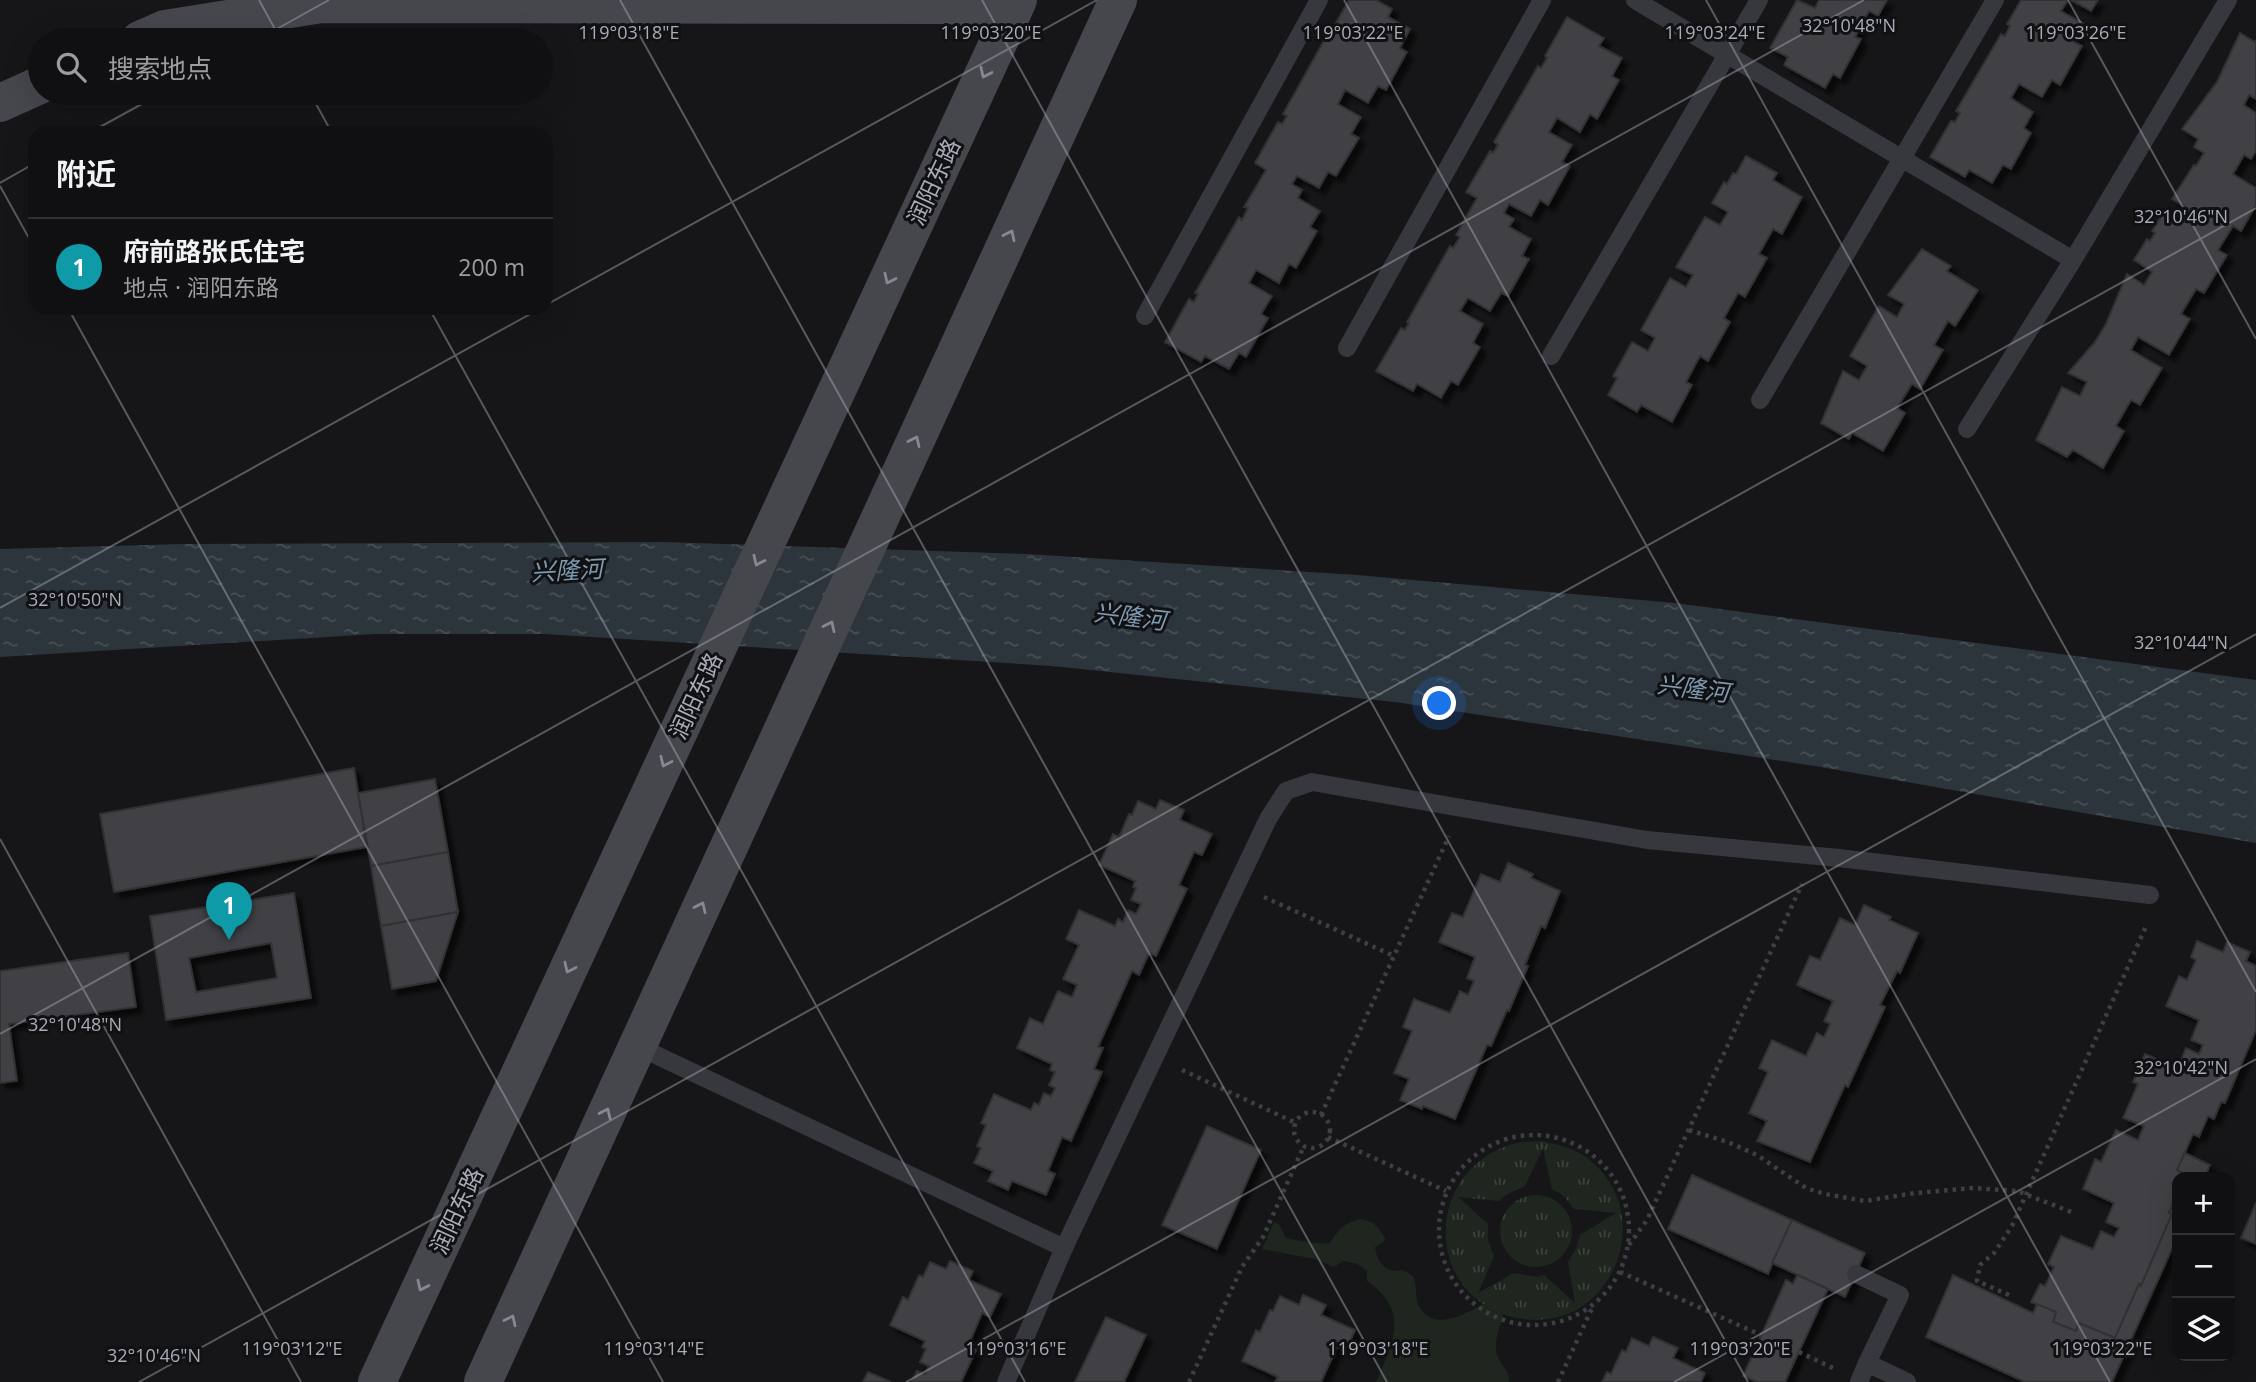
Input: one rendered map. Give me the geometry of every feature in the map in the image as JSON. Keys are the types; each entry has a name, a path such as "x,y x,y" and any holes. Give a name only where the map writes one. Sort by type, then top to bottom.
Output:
{"main road":[{"path":"171,28 322,4 1016,5"},
{"name":"润阳东路","path":"377,1382 1016,5"},
{"path":"483,1382 1115,6"},
{"path":"0,103 28,90"}],"lane":[{"path":"1145,316 1319,0"},
{"path":"1347,348 1542,0"},
{"path":"1635,0 2073,260"},
{"path":"1551,356 1759,0"},
{"path":"1760,400 1995,0"},
{"path":"1967,429 2073,260 2228,0"},
{"path":"1006,1382 1064,1248 1268,819 1286,791 1312,782 1647,840 1814,856 2150,895"},
{"path":"637,1046 1064,1248"},
{"path":"1856,1274 1900,1295 1862,1375 1907,1382"}],"path":[{"path":"1321,1115 1462,808"},
{"path":"1629,1246 1625,1199 1614,1177 1597,1158 1576,1144 1552,1136 1526,1135 1501,1140 1479,1152 1460,1170 1446,1191 1439,1216 1438,1242 1445,1267 1458,1289 1476,1307 1499,1320 1524,1326 1550,1325 1573,1318 1593,1306 1610,1289 1620,1272 1629,1246 1647,1220 1814,856"},
{"path":"1237,884 1394,956"},
{"path":"2009,1296 1977,1281 1980,1265 2005,1238 2027,1194 2159,898 2150,895"},
{"path":"1155,1058 1296,1123"},
{"path":"1310,1112 1321,1115 1330,1126 1325,1143 1317,1147 1300,1145 1294,1136 1300,1116 1310,1112"},
{"path":"1689,1130 1728,1142 1757,1155 1806,1188 1825,1194 1865,1201 1973,1188 2027,1194 2074,1213"},
{"path":"1328,1137 1446,1191"},
{"path":"1189,1382 1242,1267 1263,1237 1304,1146"},
{"path":"1620,1272 1761,1335"},
{"path":"1558,1382 1593,1306"},
{"path":"1799,1352 1862,1375"}],"green space":[{"path":"1542,1141 1566,1147 1582,1155 1609,1181 1620,1207 1622,1235 1616,1263 1602,1287 1582,1306 1556,1318 1524,1319 1491,1309 1467,1290 1452,1265 1446,1236 1449,1207 1462,1180 1484,1158 1516,1143","holes":["1543,1148 1552,1189 1564,1196 1574,1209 1616,1213 1580,1235 1568,1262 1575,1303 1544,1275 1537,1277 1514,1273 1478,1293 1494,1256 1488,1240 1488,1224 1458,1197 1499,1201 1525,1186"]},
{"path":"1536,1195 1550,1198 1562,1205 1569,1217 1572,1231 1569,1245 1562,1257 1550,1264 1536,1267 1522,1264 1510,1257 1503,1245 1500,1231 1503,1217 1510,1205 1522,1198"},
{"path":"1361,1219 1376,1226 1386,1240 1375,1247 1384,1266 1392,1270 1403,1270 1413,1276 1418,1304 1431,1318 1448,1319 1483,1304 1503,1314 1496,1350 1509,1382 1376,1382 1388,1353 1394,1327 1389,1304 1367,1281 1367,1271 1357,1264 1343,1261 1334,1267 1315,1259 1262,1249 1274,1222 1279,1224 1286,1238 1330,1243 1339,1230"}],"water":[{"name":"兴隆河","path":"662,542 1027,554 1357,575 1675,603 2256,680 2256,843 1815,766 1395,702 1052,666 544,634 375,634 0,657 0,549 184,544"}],"building":[{"path":"1349,0 1376,0 1392,9 1388,17 1410,29 1400,48 1407,52 1386,90 1378,86 1368,103 1345,90 1338,104 1361,117 1351,134 1359,138 1336,176 1328,172 1319,188 1297,176 1292,184 1302,190 1298,198 1320,211 1310,227 1317,231 1296,268 1289,264 1279,283 1256,270 1249,283 1272,296 1261,314 1268,318 1246,357 1239,353 1229,369 1205,356 1201,362 1165,342 1189,299 1194,302 1198,294 1195,293 1239,217 1242,220 1248,208 1244,207 1266,170 1255,163 1278,122 1282,124 1287,116 1283,114 1326,37 1330,40 1336,30 1333,28"},
{"path":"1797,0 1815,8 1819,0 1887,0 1878,16 1869,11 1855,37 1861,39 1840,78 1833,74 1825,88 1784,65 1788,57 1770,48"},
{"path":"2021,0 2068,0 2061,11 2084,24 2074,42 2082,46 2060,85 2052,80 2042,97 2019,84 2011,98 2033,112 2024,128 2031,133 2011,169 2003,165 1992,183 1969,170 1965,177 1930,157 1951,121 1955,122 1960,113 1956,111 2001,34 2005,36 2010,26 2007,24"},
{"path":"2071,0 2098,0 2091,11"},
{"path":"1567,17 1604,38 1599,46 1622,58 1612,76 1619,80 1597,119 1590,114 1580,132 1557,118 1549,132 1572,145 1562,162 1570,166 1548,205 1540,200 1531,216 1509,204 1504,213 1514,219 1509,227 1531,239 1522,256 1529,259 1508,296 1501,293 1490,311 1468,298 1460,311 1483,324 1473,343 1480,347 1458,385 1451,381 1441,398 1417,384 1413,391 1376,371 1401,328 1405,330 1450,246 1453,248 1460,237 1456,235 1477,198 1466,192 1490,151 1493,153 1498,145 1494,142 1538,66 1541,68 1547,58 1545,56"},
{"path":"2240,33 2255,42 2256,40 2256,99 2249,95 2244,105 2256,113 2256,151 2251,159 2244,155 2233,174 2256,188 2256,205 2241,231 2233,226 2218,250 2227,255 2204,293 2196,289 2181,314 2190,319 2169,355 2138,337 2131,350 2162,368 2140,405 2131,400 2116,426 2124,431 2103,468 2073,450 2067,457 2036,440 2062,387 2080,396 2087,382 2068,373 2095,342 2106,324 2127,274 2144,285 2152,272 2134,260 2147,239 2150,241 2155,233 2152,231 2164,212 2181,222 2189,209 2172,199 2204,153 2194,147 2198,139 2182,129 2217,82"},
{"path":"1746,156 1777,173 1773,180 1802,197 1782,234 1773,229 1759,254 1767,258 1745,297 1738,293 1724,318 1730,322 1708,361 1700,356 1686,382 1692,385 1672,422 1641,405 1637,412 1608,395 1617,378 1613,376 1632,342 1648,351 1655,338 1641,330 1670,278 1686,287 1693,275 1676,267 1705,217 1720,225 1728,212 1712,203 1724,182 1727,184 1733,173 1736,174"},
{"path":"1922,249 1951,266 1947,271 1978,290 1955,326 1948,321 1934,345 1943,350 1920,389 1912,384 1897,408 1905,413 1883,451 1852,433 1849,439 1821,423 1843,371 1859,380 1867,366 1850,356 1879,306 1897,317 1904,304 1888,295"},
{"path":"354,768 367,847 114,892 100,814"},
{"path":"435,779 448,852 371,866 358,793"},
{"path":"1160,800 1184,810 1180,820 1212,834 1202,855 1194,852 1179,885 1187,889 1156,956 1149,953 1139,975 1132,971 1098,1047 1103,1048 1094,1069 1102,1072 1071,1141 1062,1137 1048,1171 1055,1174 1046,1195 1012,1181 1008,1190 988,1181 993,1171 974,1163 981,1148 977,1146 986,1125 981,1123 994,1094 1031,1110 1034,1103 1039,1105 1044,1093 1051,1096 1055,1088 1049,1085 1055,1072 1050,1070 1052,1064 1017,1048 1030,1018 1043,1024 1058,991 1072,997 1077,985 1063,979 1079,945 1066,939 1079,910 1115,926 1118,919 1123,922 1128,910 1136,914 1141,904 1131,900 1136,888 1133,887 1135,881 1099,865 1113,834 1119,837 1138,801 1156,809"},
{"path":"448,852 458,912 381,926 371,866"},
{"path":"1508,863 1533,874 1531,878 1560,891 1545,928 1541,926 1509,1011 1507,1010 1491,1046 1487,1045 1455,1119 1400,1100 1409,1079 1394,1073 1412,1031 1403,1027 1414,999 1450,1013 1460,991 1468,995 1474,981 1467,978 1475,957 1439,942 1452,913 1463,917 1481,874 1500,882"},
{"path":"294,893 311,998 166,1020 150,916","holes":["271,943 277,978 196,992 189,958"]},
{"path":"1864,905 1918,933 1900,973 1897,971 1880,1005 1885,1007 1810,1162 1757,1141 1767,1121 1749,1113 1768,1072 1759,1068 1772,1040 1806,1056 1817,1033 1824,1037 1830,1024 1824,1021 1833,1001 1797,985 1810,956 1820,960 1840,918 1855,925"},
{"path":"458,912 436,981 392,989 381,926"},
{"path":"2197,941 2223,952 2227,942 2250,952 2246,961 2256,966 2256,1030 2225,1103 2221,1102 2214,1119 2208,1116 2199,1137 2193,1134 2177,1170 2181,1172 2172,1172 2172,1206 2169,1213 2172,1214 2115,1338 2079,1323 2076,1331 2053,1322 2056,1312 2031,1302 2040,1284 2045,1286 2054,1267 2048,1264 2061,1236 2093,1249 2101,1231 2114,1237 2119,1228 2106,1222 2114,1203 2083,1189 2095,1159 2101,1162 2116,1130 2138,1140 2144,1126 2123,1118 2138,1084 2133,1082 2145,1054 2178,1068 2186,1048 2199,1054 2203,1045 2191,1040 2199,1020 2166,1006 2179,976 2187,980 2196,960 2191,957"},
{"path":"128,953 136,1007 9,1024 17,1081 0,1083 0,971"},
{"path":"1207,1126 1261,1150 1217,1249 1162,1225"},
{"path":"2185,1153 2210,1165 2207,1172 2177,1170"},
{"path":"1692,1175 1792,1220 1768,1274 1668,1229"},
{"path":"2256,1203 2256,1244 2241,1238"},
{"path":"2172,1214 2172,1249 2112,1382 2025,1382 1926,1337 1953,1275 2033,1313 2037,1304 2056,1312 2053,1322 2076,1331 2079,1323 2115,1338 2139,1284 2141,1286"},
{"path":"1792,1220 1865,1253 1845,1297 1772,1263"},
{"path":"950,1261 973,1271 969,1280 1001,1294 990,1317 982,1313 968,1346 976,1350 961,1382 911,1382 917,1371 925,1374 929,1366 920,1362 926,1349 922,1347 925,1341 890,1325 903,1297 908,1300 919,1275 923,1277 930,1262 946,1269"},
{"path":"1797,1275 1828,1289 1785,1382 1757,1382 1743,1376 1786,1280 1793,1284"},
{"path":"1303,1295 1326,1305 1321,1315 1355,1330 1346,1351 1337,1347 1321,1382 1275,1382 1278,1377 1242,1361 1256,1330 1260,1332 1280,1296 1299,1305"},
{"path":"1106,1317 1146,1335 1124,1382 1075,1382"},
{"path":"1653,1337 1678,1348 1673,1358 1705,1373 1701,1382 1602,1382 1607,1372 1611,1374 1622,1350 1626,1352 1632,1338 1649,1346"},
{"path":"868,1372 891,1382 863,1382"}],"place":[{"name":"府前路张氏住宅","path":"229,940"}]}
